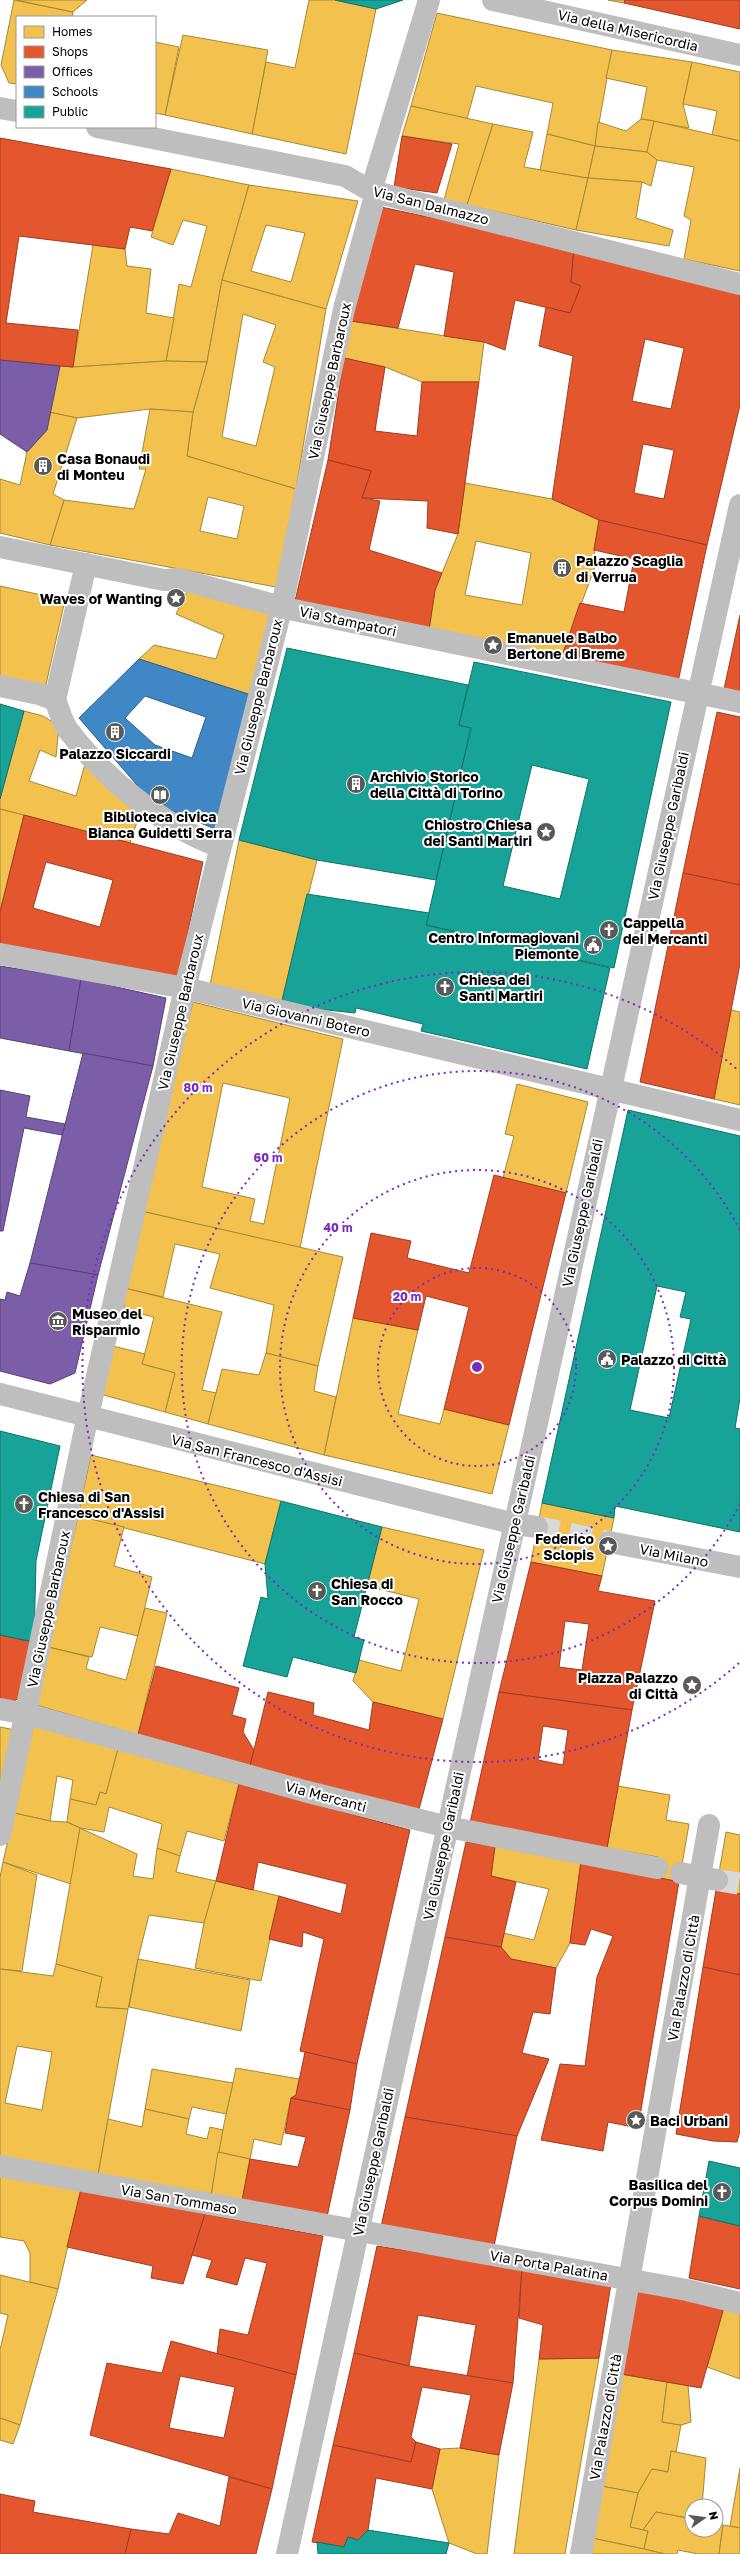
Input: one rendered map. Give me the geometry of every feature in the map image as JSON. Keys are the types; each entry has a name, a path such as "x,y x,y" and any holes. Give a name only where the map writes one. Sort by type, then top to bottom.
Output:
{"street":[{"name":"Via Giuseppe Barbaroux","path":"0,1835 27,1714 88,1418 185,988 282,606 344,309 373,192 428,0"},
{"name":"Via della Misericordia","path":"493,0 740,55"},
{"path":"0,108 16,111"},
{"name":"Via San Dalmazzo","path":"102,128 345,176 373,192 740,284"},
{"name":"Via Giuseppe Garibaldi","path":"287,2554 697,693 740,505"},
{"name":"Via Stampatori","path":"0,547 164,580 179,579 282,606 289,610 740,702"},
{"path":"86,564 55,700 68,729 104,769 146,809 220,847"},
{"path":"0,686 39,694 55,700"},
{"name":"Via Giovanni Botero","path":"0,954 185,988 740,1120"},
{"name":"Via San Francesco d'Assisi","path":"0,1394 88,1418 515,1524"},
{"path":"515,1524 537,1527"},
{"name":"Via Milano","path":"609,1542 740,1567"},
{"name":"Via Mercanti","path":"0,1709 27,1714 304,1791 448,1827 657,1868"},
{"name":"Via Palazzo di Città","path":"581,2554 709,1825"},
{"name":"Via San Tommaso","path":"0,2166 358,2231"},
{"name":"Via Porta Palatina","path":"358,2231 687,2290 740,2303"}],"building: Homes":[{"path":"14,0 73,12 72,16 16,16 16,84 9,83 1,65"},
{"path":"16,0 87,0 73,12"},
{"path":"309,0 335,0 376,9 346,154 252,134 266,62 295,68"},
{"path":"608,0 625,0 624,3"},
{"path":"437,13 612,50 595,146 547,134 553,103 476,86 467,119 411,106"},
{"path":"183,35 268,50 252,134 165,115"},
{"path":"156,42 179,47 165,115 156,113"},
{"path":"612,50 692,62 683,104 689,128 641,119 647,87 606,78"},
{"path":"692,62 740,72 740,141 712,135 717,111 683,104"},
{"path":"411,106 493,124 467,205 444,200 459,144 402,136"},
{"path":"641,119 654,121 647,152 595,146 598,122 626,131"},
{"path":"654,121 740,141 740,271 684,259 691,220 684,216 694,167 657,160 647,152"},
{"path":"493,124 533,132 524,167 588,178 576,230 467,205"},
{"path":"547,134 595,146 588,178 540,170"},
{"path":"595,146 647,152 657,160 651,186 642,182 588,178"},
{"path":"171,169 249,185 222,280 207,362 166,361 179,284 191,287 207,226 183,220 173,245 151,237"},
{"path":"588,178 642,182 636,218 673,230 669,246 576,230"},
{"path":"249,185 358,201 326,309 222,280","holes":["266,225 305,233 291,282 251,271"]},
{"path":"93,245 125,249 127,266 151,269 146,313 174,318 166,361 73,367"},
{"path":"222,280 326,309 296,489 187,456 193,412 207,362","holes":["243,314 276,325 263,362 275,367 256,446 222,437"]},
{"path":"351,321 484,342 479,382 422,382 385,367 344,358"},
{"path":"166,361 207,362 193,412 150,409 77,418 49,412 60,366 73,367"},
{"path":"150,409 193,412 187,456 296,489 276,587 50,545 64,500 134,509 146,469 139,469","holes":["208,497 244,506 237,539 200,531"]},
{"name":"Casa Bonaudi di Monteu","path":"49,412 77,418 53,494 64,500 50,545 0,533 0,479 20,485 27,452 47,430"},
{"name":"Palazzo Scaglia di Verrua","path":"465,483 552,499 599,520 594,550 596,564 562,656 429,630 435,590 458,534","holes":["476,541 531,553 522,605 465,595"]},
{"path":"0,586 65,600 45,689 0,679"},
{"path":"187,591 273,613 251,695 139,659 154,645 216,659 224,635 176,614"},
{"path":"24,711 43,716 59,726 56,757 40,750 29,781 76,796 85,764 141,810 130,843 0,809 0,799"},
{"path":"0,809 24,815 0,912"},
{"path":"239,840 317,860 281,1005 210,985"},
{"path":"193,1002 343,1039 300,1248 141,1211","holes":["223,1083 290,1098 264,1224 250,1221 255,1199 202,1187"]},
{"path":"731,1010 740,1012 740,1105 714,1099"},
{"path":"517,1084 588,1102 566,1193 503,1178 514,1136 505,1134"},
{"path":"141,1211 343,1257 318,1366 266,1353 274,1305 210,1288 220,1254 175,1244 163,1297 124,1288"},
{"path":"124,1288 222,1312 202,1390 216,1393 208,1424 165,1412 175,1373 142,1364 154,1317 124,1310"},
{"path":"353,1318 418,1330 398,1414 440,1424 444,1409 509,1425 492,1494 324,1455"},
{"path":"113,1346 145,1354 142,1364 175,1373 165,1412 100,1394"},
{"path":"266,1353 318,1366 314,1391 336,1397 324,1455 208,1424 222,1369 259,1375"},
{"path":"91,1455 281,1501 265,1564 78,1516"},
{"path":"542,1503 614,1518 602,1576 531,1562"},
{"path":"78,1516 124,1527 114,1566 152,1577 138,1636 100,1627 92,1657 48,1647"},
{"path":"382,1527 484,1550 443,1719 373,1702 353,1681 359,1660 401,1671 419,1599 367,1586"},
{"path":"145,1608 167,1613 138,1735 33,1704 48,1647 89,1657 86,1669 126,1680"},
{"path":"32,1722 118,1749 106,1794 100,1792 96,1805 70,1799 73,1780 57,1776 50,1821 14,1813"},
{"path":"0,1727 15,1730 0,1814"},
{"path":"118,1749 239,1784 224,1841 187,1831 180,1856 157,1848 162,1824 109,1807 104,1832 80,1828 67,1822 70,1799 96,1805 100,1792 106,1794"},
{"path":"618,1786 670,1795 666,1820 689,1824 679,1882 656,1877 658,1857 607,1848"},
{"path":"14,1813 50,1821 67,1822 80,1828 71,1884 3,1862"},
{"path":"80,1828 137,1854 133,1876 153,1879 157,1848 180,1856 176,1872 216,1881 204,1923 149,1915 128,2009 96,2007 102,1977 56,1964"},
{"path":"726,1832 740,1835 740,1894 716,1890"},
{"path":"495,1846 581,1861 570,1943 556,1968 511,1959 501,1947 503,1933 534,1940 549,1889 491,1876"},
{"path":"3,1862 37,1875 22,1971 0,1969 0,1877"},
{"path":"216,1881 279,1896 261,1981 195,1968 204,1923"},
{"path":"138,1959 250,1980 241,2031 129,2007"},
{"path":"56,1964 102,1977 96,2007 128,2009 98,2175 0,2157 0,1969 53,1976","holes":["17,2046 52,2052 42,2110 5,2103"]},
{"path":"236,2068 299,2079 296,2095 291,2098 281,2145 254,2139 250,2159 218,2152"},
{"path":"152,2069 233,2083 226,2114 192,2107 189,2119 145,2109"},
{"path":"145,2109 189,2119 186,2134 207,2139 210,2127 223,2130 211,2196 98,2175 108,2119 142,2127"},
{"path":"218,2152 250,2159 242,2201 211,2196"},
{"path":"0,2175 81,2189 58,2289 30,2282 30,2253 24,2241 0,2237"},
{"path":"0,2275 58,2289 20,2425 0,2418 0,2350 8,2315 0,2313"},
{"path":"724,2307 740,2313 740,2379 707,2367"},
{"path":"599,2358 565,2554 514,2554 539,2359"},
{"path":"621,2374 667,2382 662,2422 681,2425 676,2452 671,2451 668,2472 652,2469 638,2493 601,2486"},
{"path":"667,2382 688,2385 691,2422 681,2425 662,2422"},
{"path":"0,2418 20,2425 13,2444 0,2440"},
{"path":"460,2448 499,2455 487,2554 477,2554 449,2543 432,2489 440,2449"},
{"path":"671,2451 706,2458 703,2498 684,2498 684,2517 656,2512 643,2530 630,2527 638,2493 652,2469 668,2472"},
{"path":"740,2468 740,2528 730,2526"},
{"path":"601,2486 638,2493 630,2527 648,2531 644,2549 592,2538"},
{"path":"656,2512 684,2517 684,2538 721,2538 719,2554 698,2554 678,2550 677,2554 665,2554 644,2549 648,2531 643,2530"},
{"path":"724,2525 740,2528 740,2554 719,2554 721,2538 724,2538"},
{"path":"592,2538 644,2549 665,2554 590,2554"}],"building: Shops":[{"path":"625,0 740,0 740,29 624,3"},
{"path":"402,136 452,144 437,193 394,187"},
{"path":"0,138 171,169 152,231 130,227 125,249 19,236 6,323 78,330 73,367 0,360"},
{"path":"381,207 574,248 571,282 581,286 570,313 515,300 505,350 484,342 444,336 454,272 415,264 398,328 351,321"},
{"path":"574,248 740,288 740,405 707,545 599,520 552,499 573,356 539,346 546,307 570,313 581,286 571,282","holes":["645,339 684,348 671,409 632,401","643,444 674,450 664,499 634,493"]},
{"path":"344,358 385,367 375,431 417,436 422,382 479,382 458,534 427,528 428,501 362,498 371,471 328,460"},
{"path":"328,460 371,471 362,498 380,501 369,550 442,573 435,590 429,630 295,601"},
{"path":"599,520 707,545 678,682 562,656 580,603 624,612 634,559 594,550"},
{"path":"740,615 740,692 724,689"},
{"path":"717,712 740,717 740,885 683,873"},
{"path":"24,815 203,862 178,977 0,948 0,912","holes":["46,862 113,880 100,927 33,908"]},
{"path":"683,873 740,885 740,964 714,1099 640,1082"},
{"path":"494,1175 566,1193 509,1425 444,1409 469,1307 426,1296 418,1330 353,1318 371,1233 411,1241 407,1258 469,1273"},
{"path":"531,1562 602,1576 598,1591 655,1601 632,1710 499,1692","holes":["565,1621 589,1624 582,1670 559,1667"]},
{"path":"0,1635 34,1642 19,1698 6,1706 0,1704"},
{"path":"156,1666 239,1688 232,1715 246,1719 243,1732 254,1750 249,1770 138,1735"},
{"path":"268,1692 314,1703 313,1715 369,1730 373,1702 443,1719 418,1813 249,1770"},
{"path":"499,1692 632,1710 607,1848 470,1823","holes":["543,1726 568,1730 563,1765 538,1760"]},
{"path":"239,1784 410,1830 357,2064 300,2051 324,1939 303,1932 302,1947 269,1939 279,1896 341,1914 347,1884 258,1862 253,1890 216,1881"},
{"path":"466,1842 495,1846 491,1876 516,1882 501,1947 445,1937"},
{"path":"581,1861 679,1882 638,2128 608,2122 603,2151 541,2140 560,2064 585,2066 597,1977 613,1936 591,1929 585,1945 570,1943"},
{"path":"716,1890 740,1894 740,1975 703,1967"},
{"path":"445,1937 501,1947 511,1959 556,1968 550,2014 533,2012 522,2053 549,2059 517,2136 405,2117"},
{"path":"703,1967 740,1975 740,2131 737,2142 713,2141 676,2134"},
{"path":"305,2052 357,2064 350,2110 291,2098 296,2095"},
{"path":"291,2098 350,2110 327,2217 242,2201 250,2159 298,2167 306,2137 285,2133"},
{"path":"405,2117 517,2136 494,2246 381,2227"},
{"path":"81,2189 205,2214 183,2284 151,2278 153,2266 67,2247"},
{"path":"205,2214 323,2236 296,2375 217,2354 220,2329 248,2335 267,2263 245,2258 237,2285 206,2277 212,2260 192,2255"},
{"path":"699,2216 740,2226 740,2289 689,2278"},
{"path":"377,2246 522,2268 513,2383 467,2377 476,2325 418,2315 409,2366 354,2353"},
{"path":"522,2268 611,2284 599,2358 539,2359 543,2325 519,2318"},
{"path":"636,2289 724,2307 701,2388 621,2374"},
{"path":"171,2341 296,2375 272,2489 90,2435 107,2363 162,2373","holes":["180,2376 235,2387 224,2438 169,2428"]},
{"path":"354,2353 409,2366 513,2383 499,2455 460,2448 471,2395 422,2387 411,2437 416,2442 411,2462 333,2445"},
{"path":"416,2442 440,2449 432,2489 376,2478 368,2530 358,2540 348,2537 344,2547 312,2542 333,2445 411,2462"},
{"path":"229,2477 272,2489 256,2554 125,2554 131,2529 169,2534 178,2513 220,2526"},
{"path":"0,2494 35,2501 33,2512 131,2529 125,2554 0,2554"}],"building: Offices":[{"path":"0,360 60,366 47,430 27,452 0,434"},
{"path":"0,966 81,979 69,1051 0,1038"},
{"path":"81,979 166,998 153,1066 69,1051"},
{"path":"83,1053 153,1066 98,1275 30,1263"},
{"path":"0,1090 30,1096 26,1117 65,1124 62,1135 24,1128 3,1231 0,1231"},
{"path":"30,1263 98,1275 75,1373 50,1384 0,1371 0,1299 5,1300 7,1292 20,1296"}],"building: Schools":[{"name":"Palazzo Siccardi","path":"139,659 251,695 215,829 160,806 143,792 79,718","holes":["145,696 206,717 192,758 155,745 125,718"]}],"building: Public":[{"path":"335,0 403,0 376,9"},
{"name":"Archivio Storico della Città di Torino","path":"287,648 468,685 459,725 471,728 436,880 317,860 239,840"},
{"path":"474,662 671,702 614,968 426,925 471,728 459,725","holes":["532,765 589,779 560,899 503,886"]},
{"path":"0,704 24,711 0,799"},
{"name":"Chiesa dei Santi Martiri","path":"307,894 429,913 426,925 610,968 587,1069 421,1031 423,1024 356,1008 355,1013 281,1005"},
{"name":"Palazzo di Città","path":"628,1110 740,1136 740,1398 735,1428 740,1429 740,1532 615,1506 614,1518 542,1503","holes":["657,1286 686,1292 680,1317 691,1319 669,1418 630,1410"]},
{"name":"Chiesa di San Francesco d'Assisi","path":"0,1431 60,1446 36,1561 34,1642 0,1635"},
{"name":"Chiesa di San Rocco","path":"281,1501 382,1527 354,1637 364,1640 356,1673 293,1657 287,1677 243,1666 261,1597 268,1599 265,1564"},
{"name":"Basilica del Corpus Domini","path":"709,2161 740,2168 740,2226 699,2216"},
{"path":"368,2530 449,2543 446,2554 318,2554 317,2542 344,2547 348,2537 358,2540"}],"tunnel":[{"path":"537,1527 609,1542"},
{"path":"717,1880 740,1884"}],"tram line":[{"path":"0,1391 89,1415 538,1524"},
{"path":"610,1538 740,1562"}],"place":[{"name":"Casa Bonaudi di Monteu","path":"43,466"},
{"name":"Palazzo Scaglia di Verrua","path":"562,568"},
{"name":"Waves of Wanting","path":"176,598"},
{"name":"Emanuele Balbo Bertone di Breme","path":"493,645"},
{"name":"Palazzo Siccardi","path":"115,732"},
{"name":"Archivio Storico della Città di Torino","path":"356,784"},
{"name":"Biblioteca civica Bianca Guidetti Serra","path":"160,795"},
{"name":"Chiostro Chiesa dei Santi Martiri","path":"546,832"},
{"name":"Cappella dei Mercanti","path":"609,930"},
{"name":"Centro Informagiovani Piemonte","path":"593,945"},
{"name":"Chiesa dei Santi Martiri","path":"445,987"},
{"name":"Museo del Risparmio","path":"58,1321"},
{"name":"Palazzo di Città","path":"607,1359"},
{"name":"Chiesa di San Francesco d'Assisi","path":"24,1504"},
{"name":"Federico Sclopis","path":"608,1546"},
{"name":"Chiesa di San Rocco","path":"317,1591"},
{"name":"Piazza Palazzo di Città","path":"692,1685"},
{"name":"Baci Urbani","path":"636,2120"},
{"name":"Basilica del Corpus Domini","path":"722,2192"}]}
